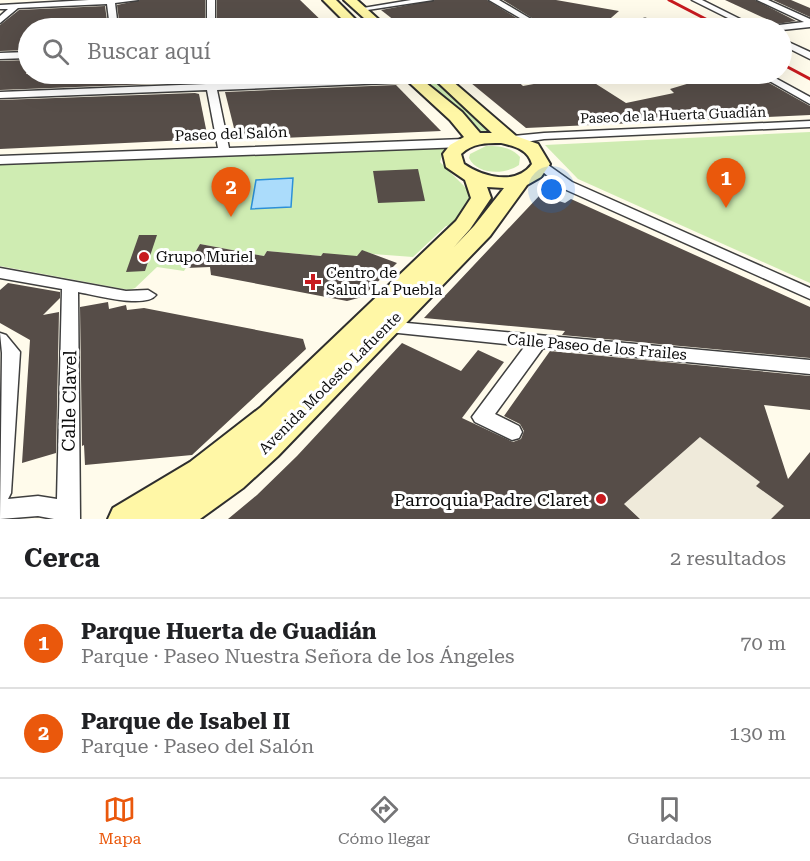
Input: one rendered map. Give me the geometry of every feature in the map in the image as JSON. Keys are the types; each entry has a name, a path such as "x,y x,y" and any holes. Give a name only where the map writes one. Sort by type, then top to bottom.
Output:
{"main road":[{"path":"329,0 348,18"},
{"path":"350,0 370,18"},
{"path":"419,84 456,116 469,141"},
{"path":"449,84 522,141 536,152 531,173 498,182 474,178 455,167 452,154 469,141 522,141"},
{"name":"Avenida Modesto Lafuente","path":"173,519 232,478 267,447 482,231 531,173"},
{"name":"Avenida Modesto Lafuente","path":"125,519 180,487 240,442 271,415 463,225 481,198 474,178"}],"street":[{"path":"43,5 58,0"},
{"path":"0,7 134,0"},
{"path":"211,0 211,18"},
{"path":"360,9 429,0"},
{"path":"493,0 524,18"},
{"path":"696,0 733,18"},
{"path":"761,0 810,23"},
{"path":"111,2 113,18"},
{"path":"0,20 16,6"},
{"path":"792,26 810,23"},
{"path":"792,47 810,56"},
{"path":"0,56 18,55"},
{"path":"0,95 251,84"},
{"path":"780,84 810,101"},
{"path":"211,86 224,151"},
{"name":"Paseo de la Huerta Guadián","path":"522,141 810,124"},
{"name":"Paseo del Salón","path":"0,160 469,141"},
{"path":"531,173 559,180 810,294"},
{"path":"1,274 126,296 148,295"},
{"name":"Calle Clavel","path":"68,518 70,286"},
{"name":"Calle Paseo de los Frailes","path":"385,327 810,367"},
{"path":"0,339 12,352 0,493"},
{"path":"512,432 482,417 538,342"},
{"path":"0,510 45,506 68,518"}],"green space":[{"path":"421,84 446,84 510,140 483,138"},
{"path":"810,132 810,283 578,179 545,145"},
{"path":"445,146 440,162 468,190 471,201 454,225 446,226 413,257 363,251 353,259 323,253 321,256 267,251 264,256 200,244 184,271 157,267 135,288 129,290 0,266 0,165"},
{"path":"486,146 513,151 520,157 519,165 499,172 478,168 469,158 470,154"}],"shaded area":[{"path":"700,437 760,482 756,486 784,506 771,519 641,519 624,504"}],"water":[{"path":"293,178 291,207 251,209 256,180"}],"building":[{"path":"140,0 205,0 205,18 119,18 117,5"},
{"path":"217,0 300,0 319,18 217,18"},
{"path":"435,0 487,0 517,18 391,18 381,10"},
{"path":"503,0 556,0 619,11 611,18 532,18"},
{"path":"725,0 755,0 790,18 764,18"},
{"path":"773,0 791,0 810,8 810,17"},
{"path":"105,6 107,18 18,18 18,50 0,51 0,25 19,10"},
{"path":"18,60 18,84 152,84 0,90 0,61"},
{"path":"472,84 521,84 523,86 596,84 626,103 674,93 670,89 687,84 771,84 810,106 810,115 526,128"},
{"path":"396,85 441,131 237,140 225,92"},
{"path":"199,94 208,139 0,149 0,100"},
{"path":"418,169 425,201 378,203 373,171"},
{"path":"540,195 565,203 571,199 810,307 810,358 562,335 565,331 424,318"},
{"path":"139,235 157,235 145,271 126,272"},
{"name":"Centro de Salud La Puebla","path":"200,244 264,256 267,251 321,256 323,253 357,256 362,250 397,263 362,297 347,301 211,275 210,267 186,268"},
{"path":"8,283 60,292 60,298 43,315 59,312 56,453 22,463 30,340 0,323 0,290"},
{"path":"108,302 109,309 126,305 127,310 144,308 303,339 306,349 192,455 85,465 84,445 82,446 80,307"},
{"path":"402,343 461,371 478,350 504,362 462,418 513,442 521,439 524,431 520,424 504,416 550,351 810,376 810,410 764,405 788,479 810,452 810,519 771,519 784,506 756,486 760,482 700,437 624,504 640,519 228,519 257,495 297,456"}],"railway":[{"path":"669,0 704,18"},
{"path":"792,69 810,79"}],"place":[{"name":"Parque Huerta de Guadián","path":"726,208"},
{"name":"Parque de Isabel II","path":"231,217"},
{"name":"Grupo Muriel","path":"144,257"},
{"name":"Centro de Salud La Puebla","path":"313,282"},
{"name":"Parroquia Padre Claret","path":"601,499"}]}
